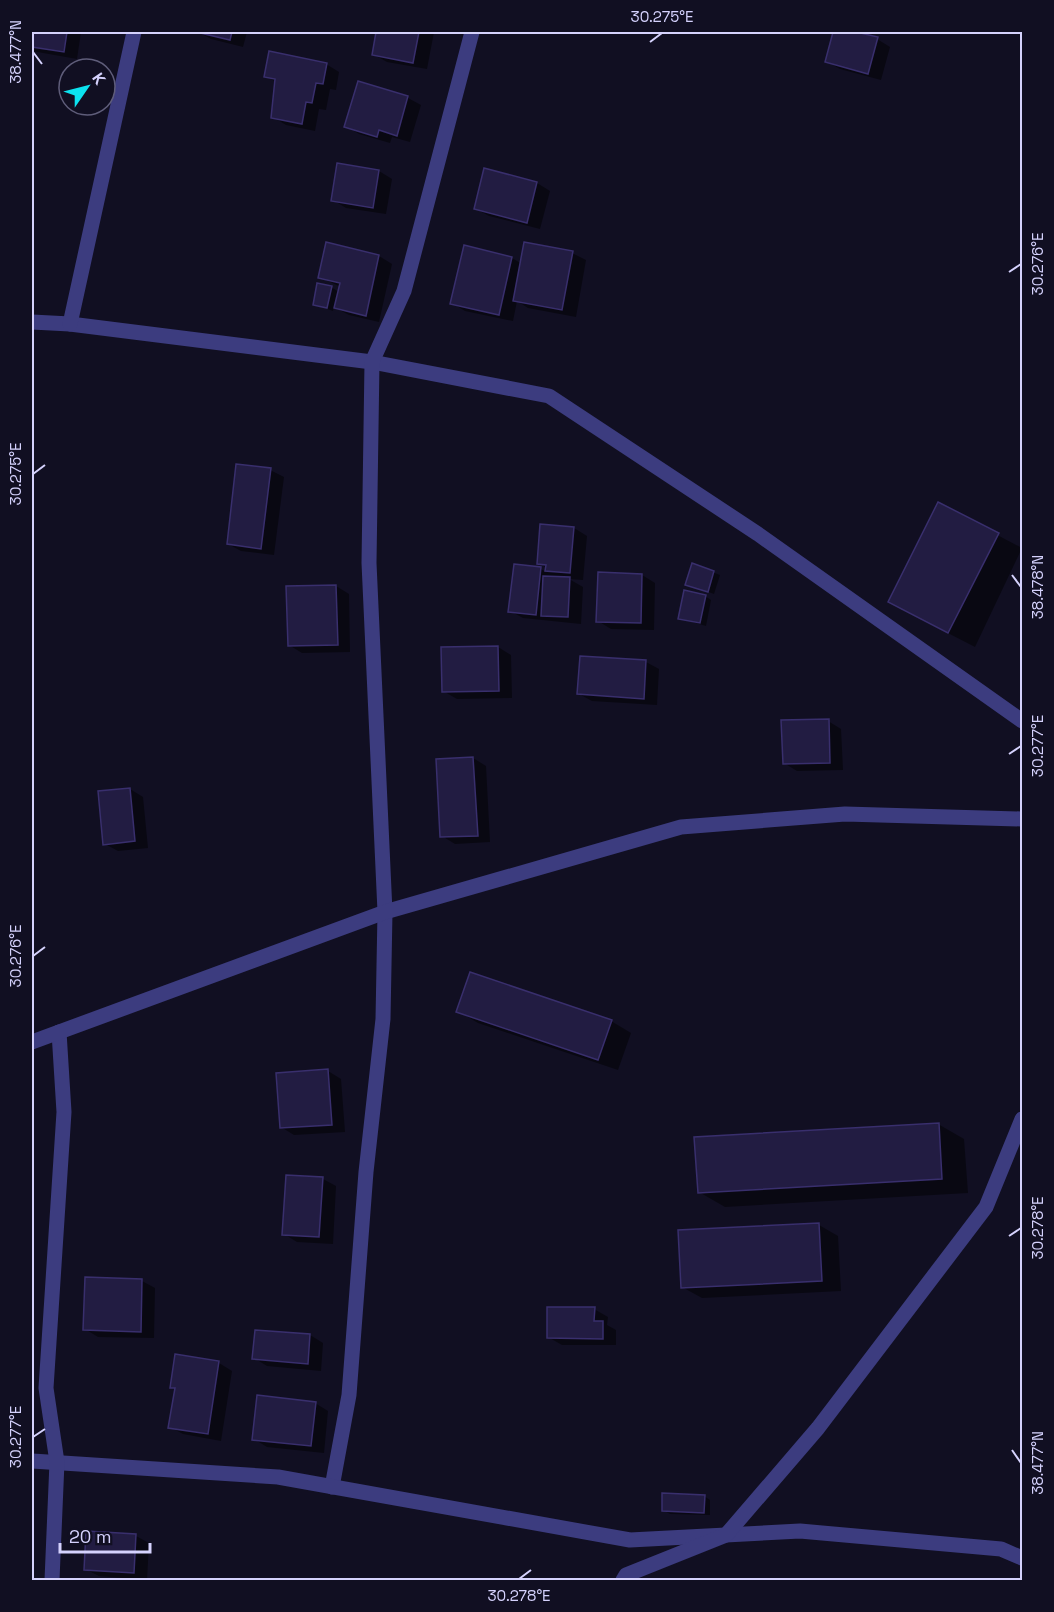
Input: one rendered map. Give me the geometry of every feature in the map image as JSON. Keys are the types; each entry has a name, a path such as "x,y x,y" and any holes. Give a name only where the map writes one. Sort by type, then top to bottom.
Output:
{"street":[{"path":"70,324 134,32"},
{"path":"332,1487 349,1395 366,1172 383,1019 385,912 369,563 372,362 404,291 472,32"},
{"path":"32,322 70,324 372,362 549,396 758,534 1023,721"},
{"path":"32,1042 385,912 681,827 845,814 1023,819"},
{"path":"52,1581 57,1462 46,1388 64,1112 59,1032"},
{"path":"624,1581 626,1575 726,1535 818,1428 986,1207 1023,1119"},
{"path":"32,1461 278,1477 630,1540 800,1531 1001,1549 1023,1558"}],"building":[{"path":"32,32 67,32 64,52 32,47"},
{"path":"196,32 232,32 230,40"},
{"path":"376,32 419,32 413,63 372,55"},
{"path":"833,32 856,32 878,37 868,74 825,62"},
{"path":"269,51 327,63 323,84 316,83 312,103 306,102 302,124 271,118 275,79 264,77"},
{"path":"358,81 408,96 397,136 379,130 377,137 344,127"},
{"path":"337,163 379,170 373,208 331,201"},
{"path":"484,168 537,182 527,223 474,209"},
{"path":"326,242 379,255 366,316 334,308 340,283 318,278"},
{"path":"524,242 573,251 562,310 513,301"},
{"path":"464,245 512,257 499,315 450,304"},
{"path":"317,283 332,286 327,308 313,305"},
{"path":"236,464 271,468 261,549 227,544"},
{"path":"938,502 999,533 948,633 888,602"},
{"path":"540,524 574,527 570,573 545,571 546,565 537,564"},
{"path":"692,563 714,571 708,592 685,585"},
{"path":"514,564 541,567 536,615 508,612"},
{"path":"598,572 642,574 641,623 596,622"},
{"path":"543,576 570,577 568,617 541,616"},
{"path":"336,585 338,645 288,646 286,586"},
{"path":"684,590 706,595 700,623 678,619"},
{"path":"498,646 499,691 442,692 441,647"},
{"path":"580,656 646,660 644,699 577,694"},
{"path":"829,719 830,763 783,764 781,720"},
{"path":"473,757 478,836 440,837 436,759"},
{"path":"130,788 135,841 103,845 98,791"},
{"path":"470,972 612,1020 598,1060 456,1012"},
{"path":"328,1069 332,1125 280,1128 276,1073"},
{"path":"939,1123 942,1179 698,1193 694,1137"},
{"path":"286,1175 323,1177 319,1237 282,1235"},
{"path":"819,1223 822,1281 681,1288 678,1230"},
{"path":"85,1277 142,1279 141,1332 83,1330"},
{"path":"547,1307 595,1307 594,1321 603,1321 603,1339 547,1338"},
{"path":"255,1330 310,1334 308,1364 252,1359"},
{"path":"175,1354 219,1361 208,1434 168,1428 175,1388 170,1388"},
{"path":"257,1395 316,1402 311,1446 252,1440"},
{"path":"662,1493 705,1495 704,1513 662,1511"},
{"path":"86,1531 136,1534 134,1573 84,1570"}]}
